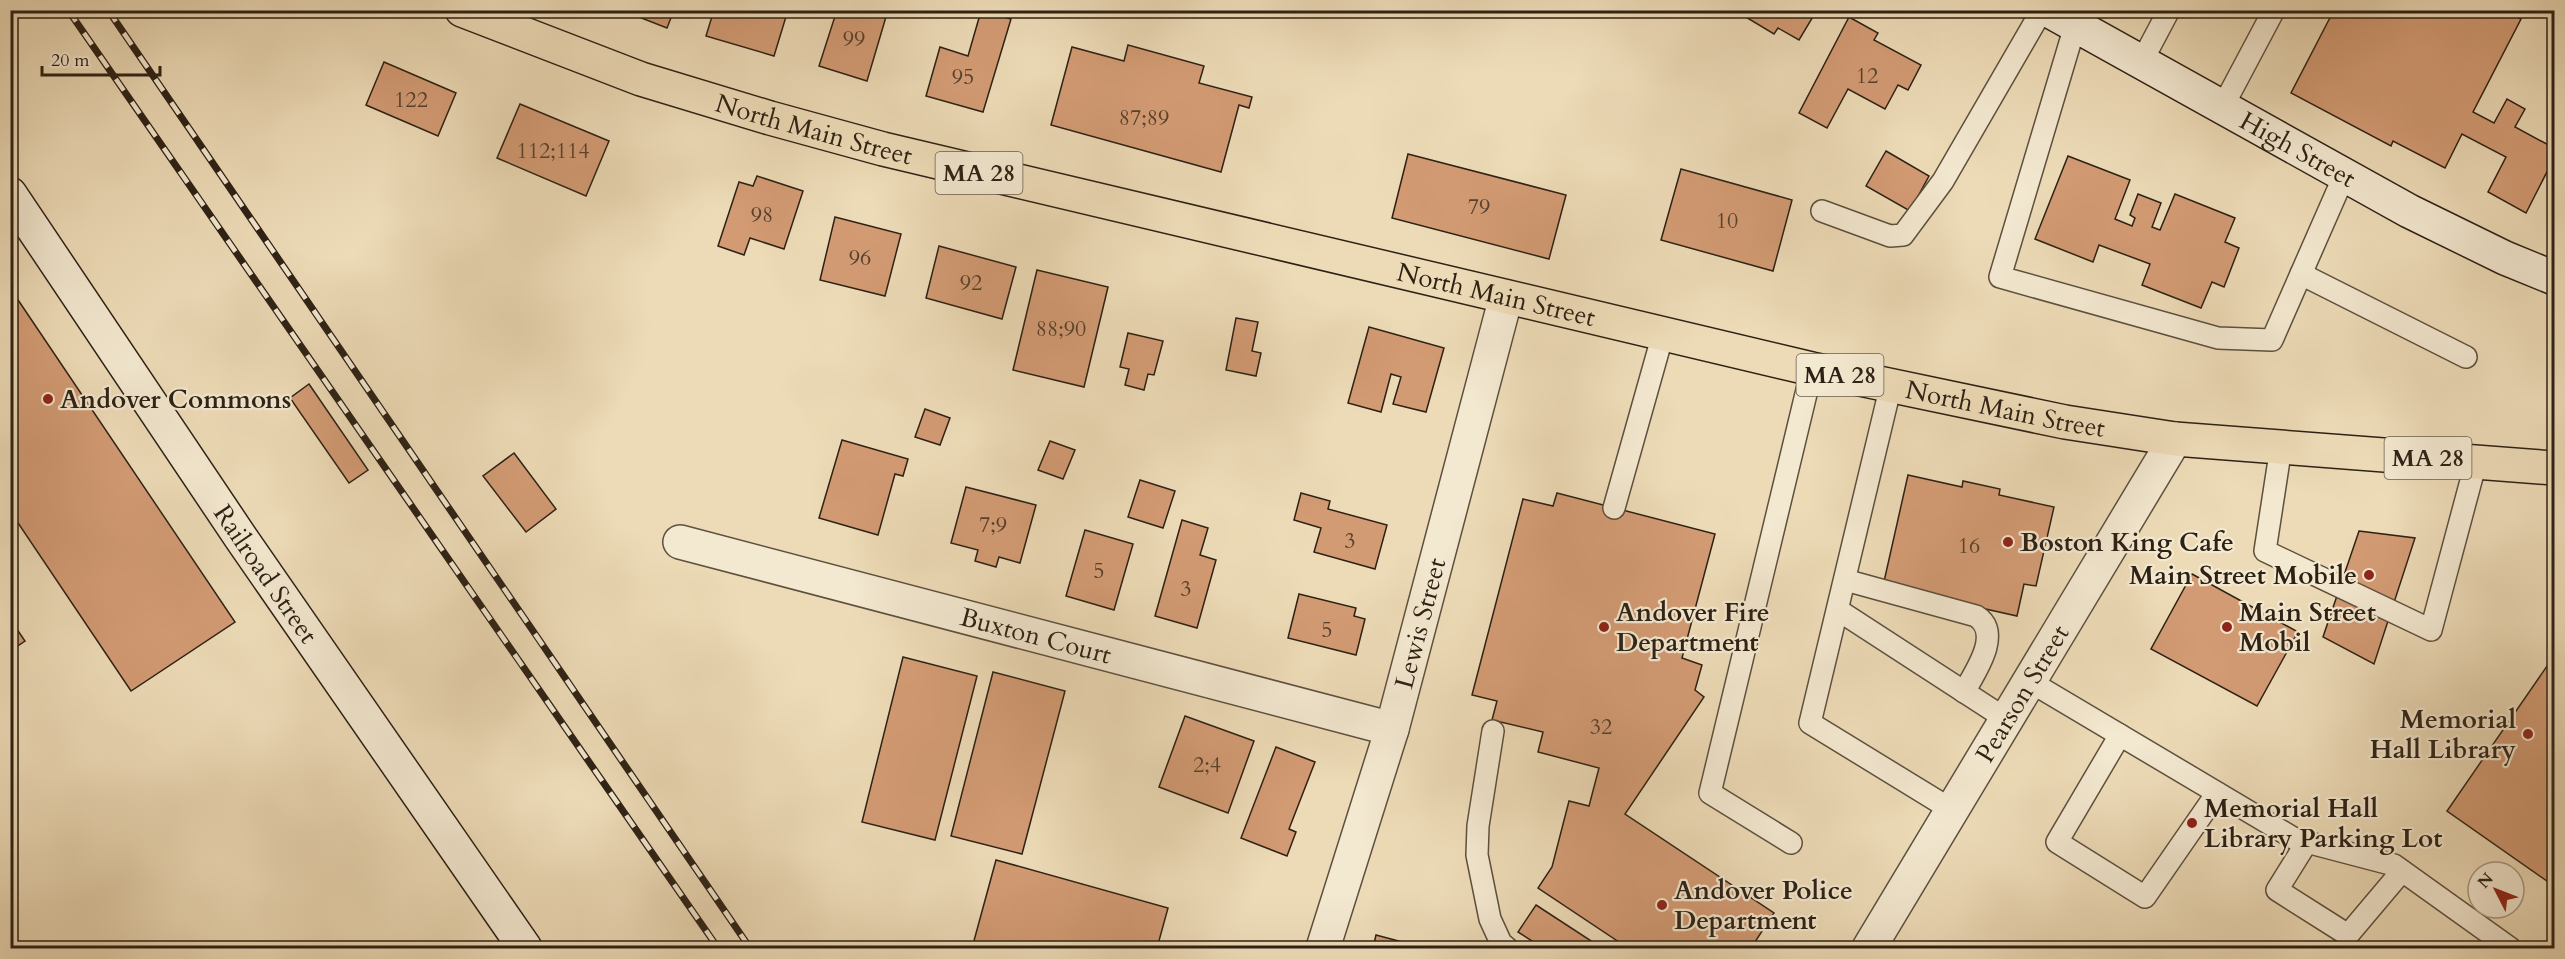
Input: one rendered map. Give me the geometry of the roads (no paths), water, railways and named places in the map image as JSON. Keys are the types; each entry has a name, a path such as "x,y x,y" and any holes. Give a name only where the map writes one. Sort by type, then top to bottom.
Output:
{"main road":[{"name":"North Main Street","path":"462,10 641,79 770,118 1037,187 1812,369 2065,422 2175,439 2554,468"}],"street":[{"name":"High Street","path":"2061,18 2409,211 2495,253 2554,278"},
{"name":"Railroad Street","path":"10,194 241,538 525,948"},
{"name":"Lewis Street","path":"1323,948 1392,729 1506,297"},
{"name":"Pearson Street","path":"1869,948 2175,439"},
{"name":"Buxton Court","path":"680,542 1392,729"}],"lane":[{"path":"1822,211 1890,236 1904,234 1943,181 2042,10"},
{"path":"2141,63 2169,10"},
{"path":"2222,108 2274,10"},
{"path":"2061,18 2000,277 2218,338 2272,340 2344,176"},
{"path":"2301,274 2466,357"},
{"path":"1614,508 1663,334"},
{"path":"1791,843 1710,792 1812,369"},
{"path":"1890,385 1810,723 1952,810"},
{"path":"2281,447 2265,551 2431,630 2476,462"},
{"path":"1845,580 1976,616 1983,621 1988,634 1983,657 1964,692"},
{"path":"1838,610 2006,719"},
{"path":"2029,681 2295,839 2394,865 2510,948"},
{"path":"1493,731 1478,826 1477,855 1490,919 1507,948"},
{"path":"2120,735 2057,842 2145,897 2217,793"},
{"path":"2307,843 2277,890 2348,935 2402,871"}],"railway":[{"path":"68,10 718,948"},
{"path":"108,10 750,948"}],"place":[{"name":"Andover Commons","path":"48,399"},
{"name":"Boston King Cafe","path":"2008,542"},
{"name":"Main Street Mobile","path":"2369,575"},
{"name":"Andover Fire Department","path":"1604,627"},
{"name":"Main Street Mobil","path":"2227,627"},
{"name":"Memorial Hall Library","path":"2528,734"},
{"name":"Memorial Hall Library Parking Lot","path":"2192,823"},
{"name":"Andover Police Department","path":"1662,905"}]}
